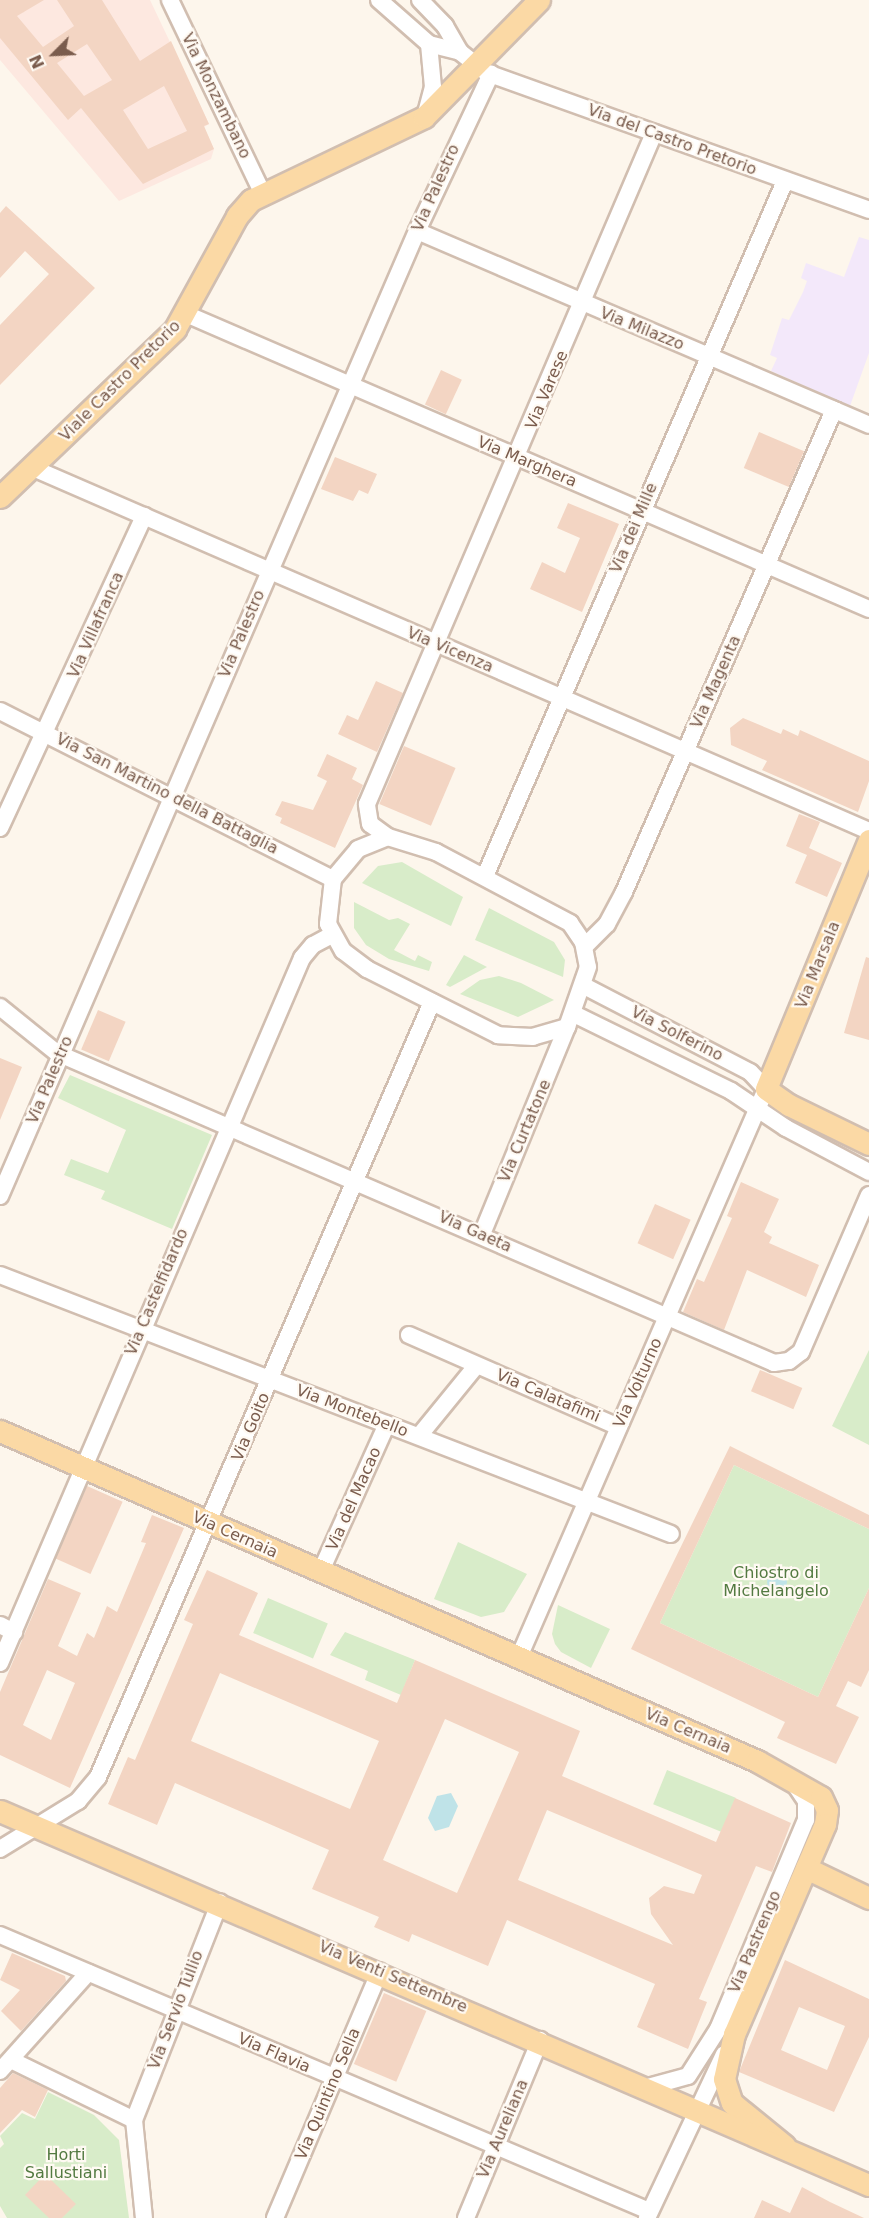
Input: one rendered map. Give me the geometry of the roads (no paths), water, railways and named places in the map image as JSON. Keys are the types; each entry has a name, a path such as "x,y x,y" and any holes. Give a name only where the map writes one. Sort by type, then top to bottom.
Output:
{"main road":[{"name":"Viale Castro Pretorio","path":"0,498 159,346 186,314 237,216 262,192 424,117 484,70 523,16 539,0"},
{"name":"Via Marsala","path":"766,1089 869,840"},
{"path":"766,1089 789,1105 868,1144"},
{"name":"Via Cernaia","path":"0,1431 778,1771 821,1797"},
{"name":"Via Pastrengo","path":"729,2099 724,2083 734,2034 826,1817 821,1797"},
{"name":"Via Venti Settembre","path":"0,1811 220,1902 648,2087 696,2110 785,2146 869,2185"},
{"path":"806,1868 869,1898"},
{"name":"Via Venti Settembre","path":"729,2099 785,2146"}],"street":[{"name":"Via Monzambano","path":"170,0 262,192"},
{"path":"379,0 429,44 459,52"},
{"path":"402,21 421,1 448,30 459,52"},
{"path":"424,117 433,94 429,44"},
{"name":"Via del Castro Pretorio","path":"459,52 484,70 869,210"},
{"name":"Via Palestro","path":"0,1196 417,231 484,70"},
{"name":"Via Varese","path":"388,837 370,824 367,804 518,458 654,133"},
{"name":"Via dei Mille","path":"485,876 785,181"},
{"name":"Via Milazzo","path":"417,231 583,305 869,425"},
{"name":"Via Marghera","path":"186,314 869,609"},
{"name":"Via Magenta","path":"585,946 609,921 686,753 834,410"},
{"name":"Via Vicenza","path":"33,468 869,831"},
{"name":"Via Villafranca","path":"0,828 47,734 144,516"},
{"name":"Via San Martino della Battaglia","path":"0,711 333,879"},
{"path":"571,1020 541,1036 513,1038 484,1030 354,961 332,935 327,907 333,879 358,849 388,837 417,843 559,914 585,946"},
{"name":"Via Castelfidardo","path":"0,1663 7,1628 84,1468 228,1126 303,955 332,935"},
{"name":"Via Curtatone","path":"482,1234 584,986 588,967 585,946"},
{"name":"Via Solferino","path":"584,986 750,1072 766,1089"},
{"name":"Via Goito","path":"0,1850 78,1801 96,1781 210,1524 354,1180 432,1002"},
{"name":"Via Gaeta","path":"0,1007 61,1054 482,1234 666,1319 771,1362 793,1359 803,1349 869,1195"},
{"name":"Via Solferino","path":"571,1020 757,1108 869,1172"},
{"name":"Via Volturno","path":"519,1657 766,1089"},
{"name":"Via Montebello","path":"0,1275 671,1534"},
{"name":"Via Calatafimi","path":"409,1335 619,1427"},
{"name":"Via Calatafimi","path":"418,1436 476,1366"},
{"name":"Via del Macao","path":"321,1573 387,1424"},
{"name":"Via Pastrengo","path":"648,2087 684,2079 706,2052 804,1826 804,1797 778,1771"},
{"name":"Via Servio Tullio","path":"134,2120 175,2011 220,1902"},
{"name":"Via Flavia","path":"0,1935 495,2146 646,2216"},
{"name":"Via Quintino Sella","path":"279,2217 334,2078 380,1971"},
{"path":"88,1972 5,2066 134,2120 144,2218"},
{"name":"Via Pastrengo","path":"646,2216 734,2034"},
{"name":"Via Aureliana","path":"466,2218 540,2040"}],"water":[{"path":"777,1572 784,1575 787,1582 784,1589 777,1592 770,1589 767,1582 770,1575"},
{"path":"451,1793 458,1806 449,1827 435,1831 428,1818 437,1796"}],"park label":[{"name":"Chiostro di Michelangelo","path":"776,1582"},
{"name":"Horti Sallustiani","path":"66,2164"}]}
